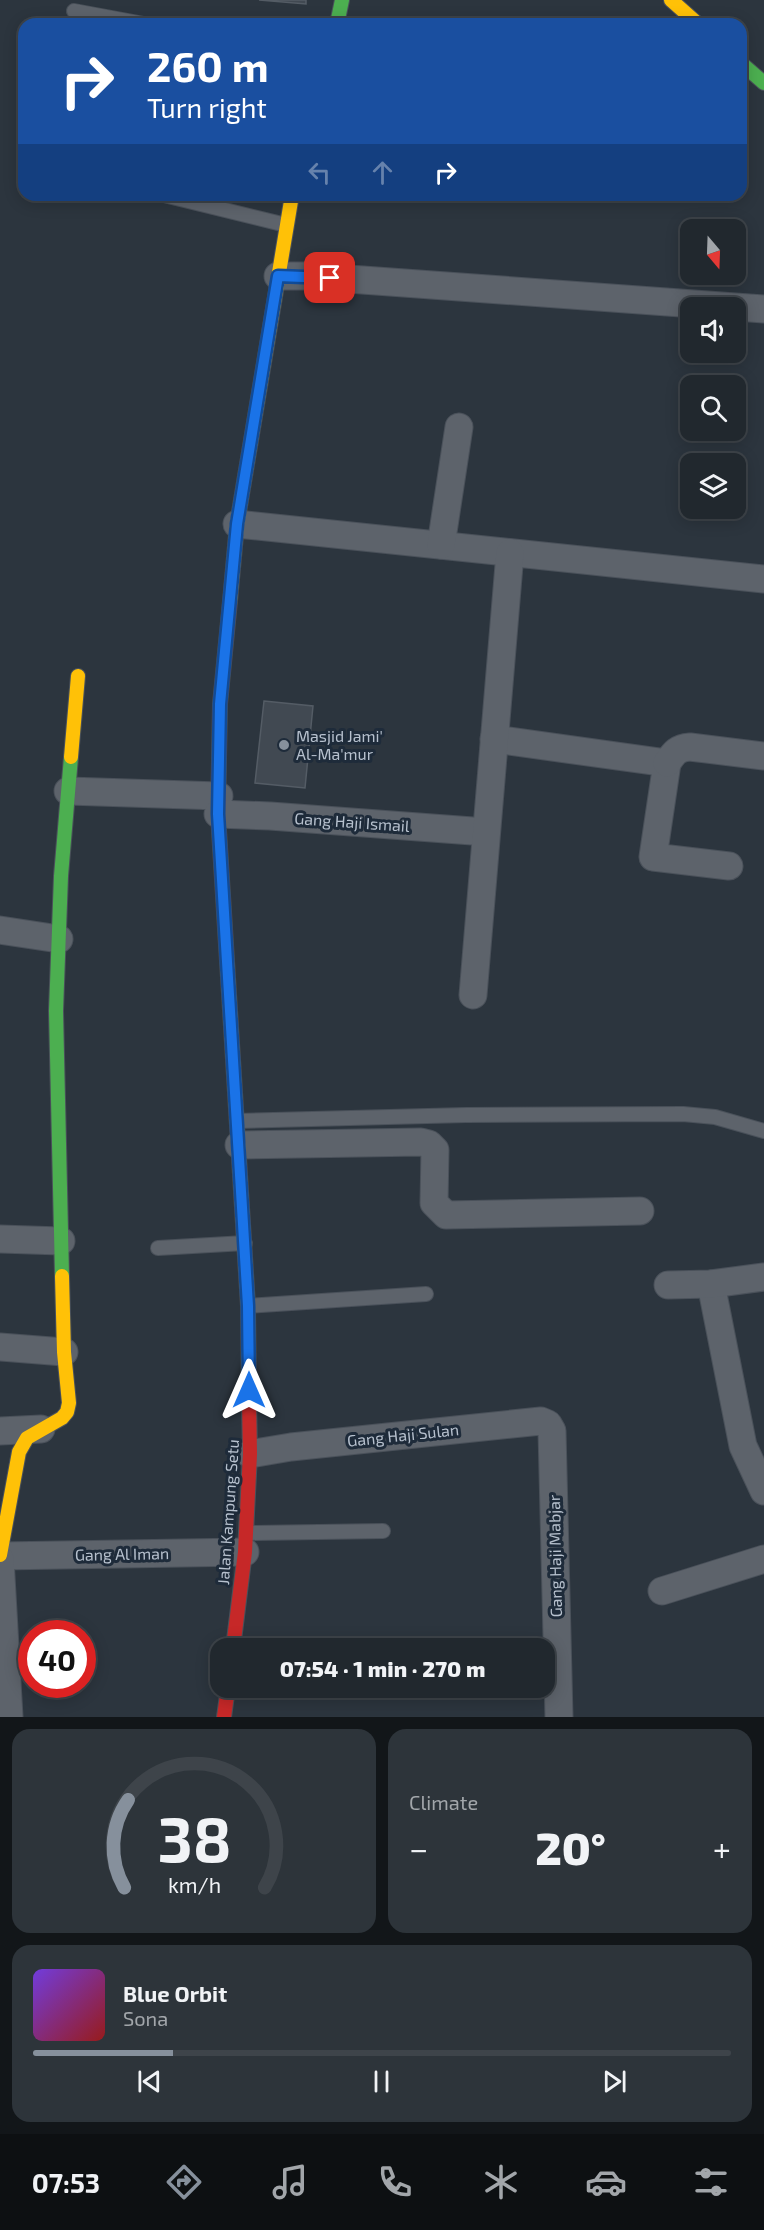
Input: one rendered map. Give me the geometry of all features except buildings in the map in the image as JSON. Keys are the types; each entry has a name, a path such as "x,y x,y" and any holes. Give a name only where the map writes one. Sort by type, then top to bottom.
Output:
{"main road":[{"path":"338,18 342,0"},
{"path":"671,0 691,18"},
{"path":"747,68 764,83"},
{"name":"Jalan Kampung Setu","path":"234,1638 245,1543 250,1454 248,1306 218,805 220,704 237,524 291,201"},
{"path":"0,1557 19,1452 27,1438 62,1418 67,1412 69,1403 64,1352 56,1011 61,876 78,676"},
{"path":"224,1717 227,1698"}],"street":[{"path":"278,276 307,276 764,309"},
{"path":"441,545 459,427"},
{"path":"237,524 764,579"},
{"path":"473,995 510,553"},
{"path":"494,739 667,763"},
{"path":"729,866 653,857 667,763 674,751 690,747 764,756"},
{"name":"Gang Haji Ismail","path":"68,790 218,805 270,816 486,832"},
{"path":"0,930 59,939"},
{"path":"238,1133 429,1144 435,1150 435,1203 446,1215 640,1211"},
{"path":"0,1239 62,1241"},
{"path":"668,1285 711,1284 764,1277"},
{"path":"711,1284 764,1491"},
{"path":"0,1347 64,1352"},
{"name":"Gang Haji Sulan","path":"250,1454 291,1447 541,1421 548,1424 552,1431"},
{"path":"0,1431 41,1429"},
{"name":"Gang Haji Mabjar","path":"552,1431 559,1717"},
{"name":"Gang Al Iman","path":"0,1557 245,1543"},
{"path":"0,1557 9,1717"},
{"path":"662,1591 764,1559"}],"lane":[{"path":"74,11 112,18"},
{"path":"188,201 286,225"},
{"path":"238,1133 422,1115 603,1113 683,1114 715,1117 764,1131"},
{"path":"158,1248 245,1244"},
{"path":"248,1306 426,1294"},
{"path":"245,1543 383,1531"}],"traffic: fast":[{"path":"338,18 342,0"},
{"path":"747,68 764,83"},
{"path":"62,1276 56,1011 61,876 71,757"}],"traffic: slow":[{"path":"671,0 691,18"},
{"path":"230,601 237,524 291,201"},
{"path":"71,757 78,676"},
{"path":"227,961 248,1306 249,1400"},
{"path":"0,1555 19,1452 27,1438 62,1418 67,1412 69,1403 64,1352 62,1276"}],"traffic: jam":[{"path":"227,961 218,814 220,704 230,601"},
{"path":"234,1638 245,1552 250,1454 249,1400"},
{"path":"224,1717 227,1698"}],"place":[{"name":"Masjid Jami' Al-Ma'mur","path":"284,745"}],"route":[{"path":"249,1390 248,1306 218,814 220,704 237,524 278,276 330,278"}]}
